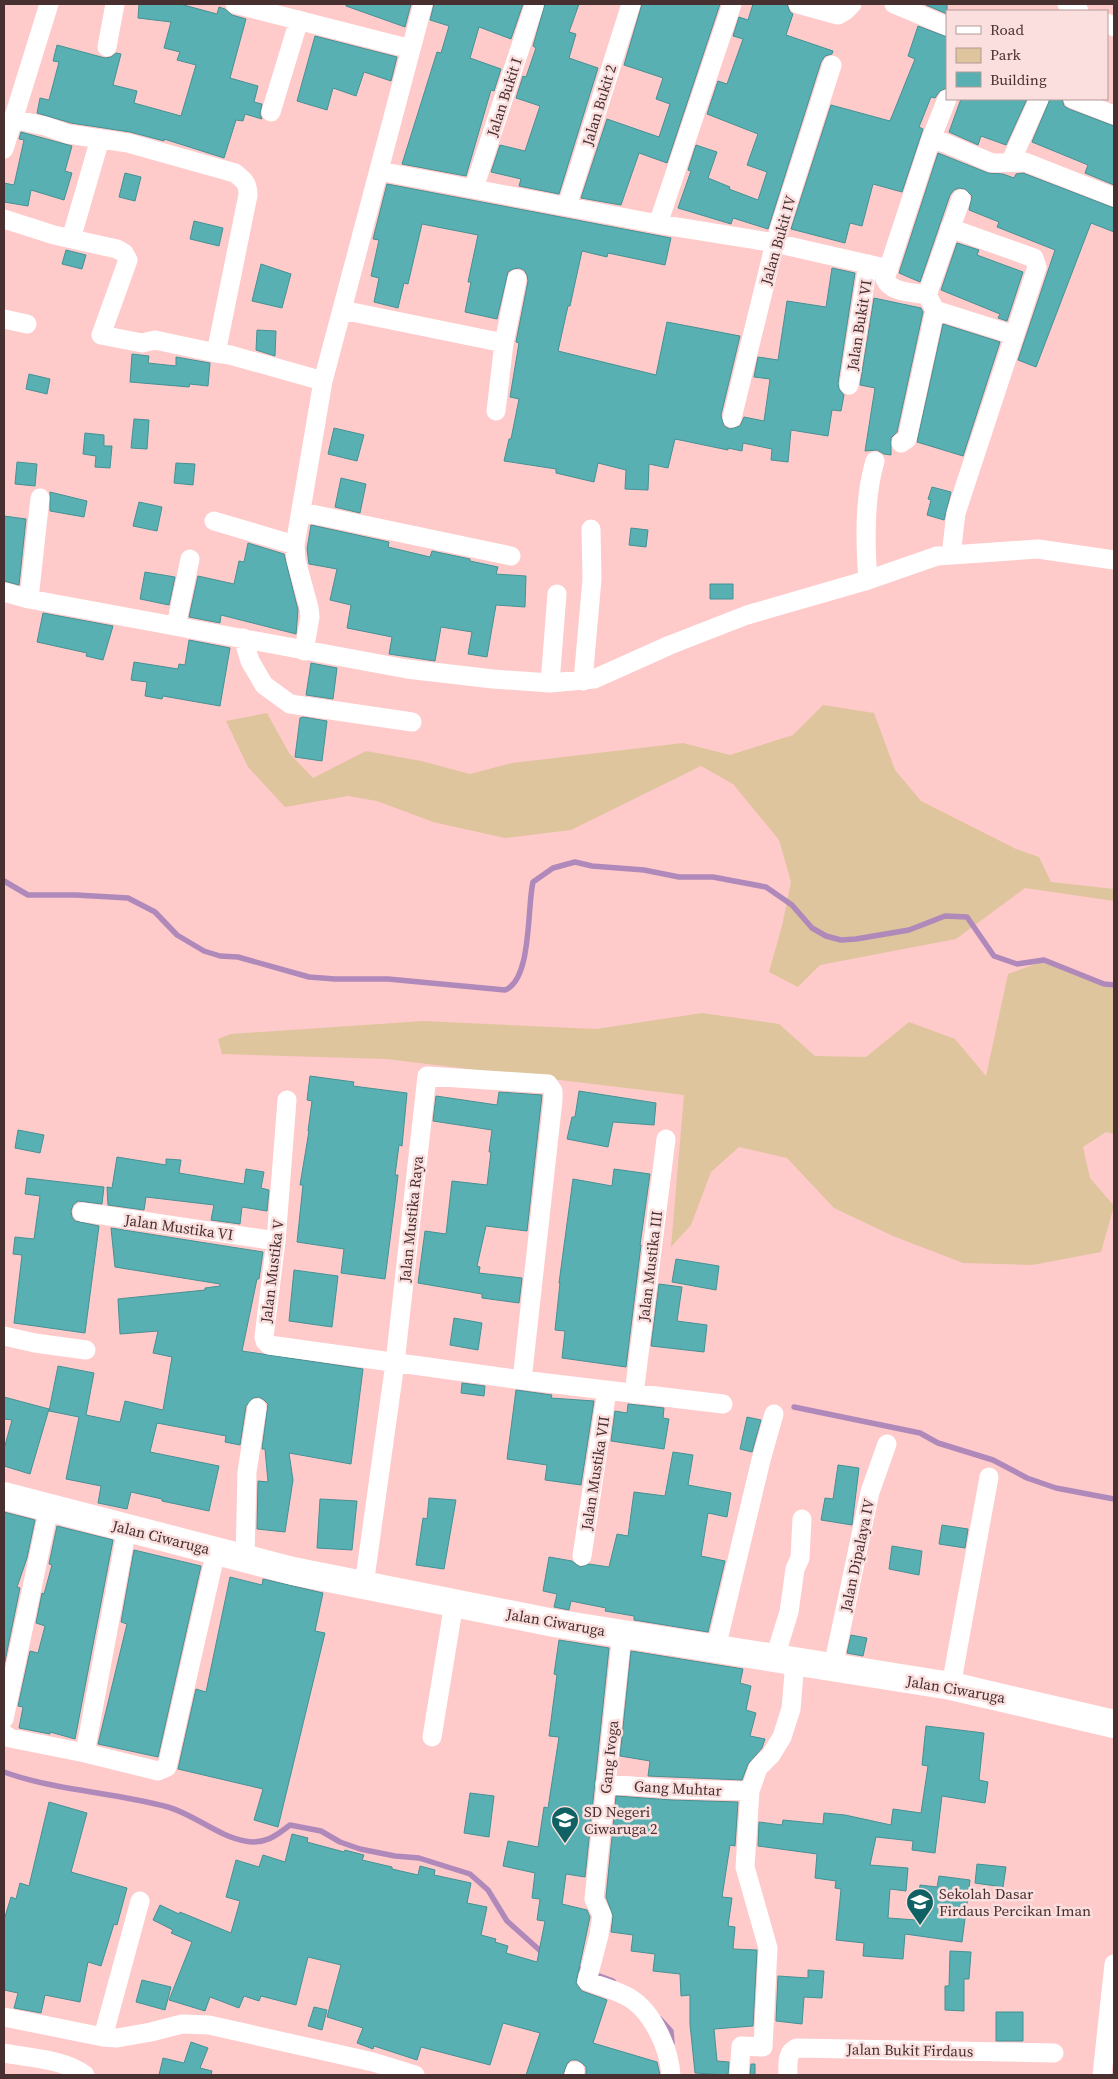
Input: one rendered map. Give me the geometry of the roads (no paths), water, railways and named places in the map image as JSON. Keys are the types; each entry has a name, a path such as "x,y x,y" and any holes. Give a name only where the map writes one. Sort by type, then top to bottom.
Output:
{"street":[{"path":"4,149 49,4"},
{"path":"107,47 115,4"},
{"path":"235,4 411,49"},
{"path":"304,651 310,617 296,560 295,545 323,381 423,4"},
{"name":"Jalan Bukit 2","path":"567,206 631,4"},
{"path":"658,224 732,4"},
{"path":"798,4 845,9"},
{"path":"894,4 946,26"},
{"name":"Jalan Bukit I","path":"474,188 534,6"},
{"path":"271,112 299,20"},
{"name":"Jalan Bukit IV","path":"732,418 775,243 832,65"},
{"path":"947,100 929,143 885,280 892,289 1014,335"},
{"path":"1011,161 1039,100"},
{"path":"1076,100 1114,115"},
{"path":"12,119 44,126 68,134 128,143 235,173 244,180 248,187 216,353"},
{"path":"71,239 100,139"},
{"path":"929,143 946,143 992,164 1011,161 1039,166 1114,197"},
{"path":"379,171 658,224 775,243 889,269"},
{"path":"902,444 907,439 931,303 950,228 962,199"},
{"path":"4,219 54,235 117,249 124,254 128,260 101,335 142,343 155,340 230,355 323,381"},
{"path":"950,228 1034,258 1037,267 956,513 951,555"},
{"name":"Jalan Bukit VI","path":"849,385 868,264"},
{"path":"496,410 504,343 517,279"},
{"path":"342,310 504,343"},
{"path":"4,319 27,324"},
{"path":"868,580 866,554 868,498 875,461"},
{"path":"29,599 40,498"},
{"path":"302,512 511,556"},
{"path":"214,521 295,545"},
{"path":"583,681 592,579 591,529"},
{"path":"4,592 29,599 304,651 417,670 493,679 550,683 594,679 670,645 747,615 868,580 938,556 1038,549 1114,560"},
{"path":"176,626 190,559"},
{"path":"550,683 557,594"},
{"path":"243,638 250,661 264,685 290,704 412,722"},
{"name":"Jalan Mustika Raya","path":"364,1585 395,1363 427,1076 548,1084 553,1091 522,1380"},
{"name":"Jalan Mustika V","path":"287,1100 276,1241 265,1341 269,1344 395,1363"},
{"name":"Jalan Mustika III","path":"634,1394 666,1139"},
{"name":"Jalan Mustika VI","path":"82,1212 276,1241"},
{"path":"4,1336 35,1343 86,1350"},
{"path":"395,1363 722,1404"},
{"name":"Jalan Mustika VII","path":"582,1556 607,1390"},
{"path":"245,1559 247,1472 257,1408"},
{"path":"716,1648 761,1460 774,1414"},
{"name":"Jalan Dipalaya IV","path":"833,1667 870,1492 886,1444"},
{"path":"951,1686 989,1477"},
{"name":"Jalan Ciwaruga","path":"4,1496 292,1571 554,1623 951,1686 1114,1724"},
{"path":"4,1719 49,1508"},
{"path":"739,2075 741,2046 763,2047 767,1991 768,1948 745,1867 750,1791 758,1768 770,1755 782,1737 791,1709 785,1659 795,1569 800,1558 802,1519"},
{"path":"85,1753 127,1528"},
{"path":"4,1734 10,1738 85,1753 158,1771 167,1767 216,1551"},
{"path":"432,1737 454,1603"},
{"name":"Gang Ivoga","path":"622,1633 594,1899 602,1915 588,1981 625,1995 641,2007 654,2026 666,2051 671,2075"},
{"name":"Gang Muhtar","path":"605,1784 672,1790 750,1791"},
{"path":"103,2038 140,1901"},
{"path":"1102,2075 1114,1964"},
{"path":"4,2017 103,2038 117,2038 152,2032 182,2024 209,2025 373,2062 415,2075"},
{"name":"Jalan Bukit Firdaus","path":"788,2075 790,2054 792,2050 797,2048 1054,2052"},
{"path":"4,2053 54,2062 78,2070 86,2075"}],"waterway":[{"path":"4,881 28,895 128,898 155,912 177,935 204,951 220,956 238,957 309,977 388,979 505,990 514,984 524,958 533,882 553,868 575,862 592,866 644,870 679,877 713,877 766,887 792,905 812,928 826,936 841,940 909,930 945,916 967,917 994,956 1017,964 1044,960 1104,984 1114,985"},
{"path":"794,1407 920,1433 938,1443 993,1460 1027,1478 1056,1488 1114,1499"},
{"path":"4,1772 44,1783 168,1807 188,1815 225,1835 245,1841 264,1841 275,1836 290,1825 321,1831 340,1842 360,1849 395,1856 419,1858 470,1874 488,1890 507,1921 545,1955"},
{"path":"572,1966 613,1981"},
{"path":"660,2019 671,2031 672,2043"}],"place":[{"name":"SD Negeri Ciwaruga 2","path":"565,1844"},
{"name":"Sekolah Dasar Firdaus Percikan Iman","path":"920,1926"}]}
